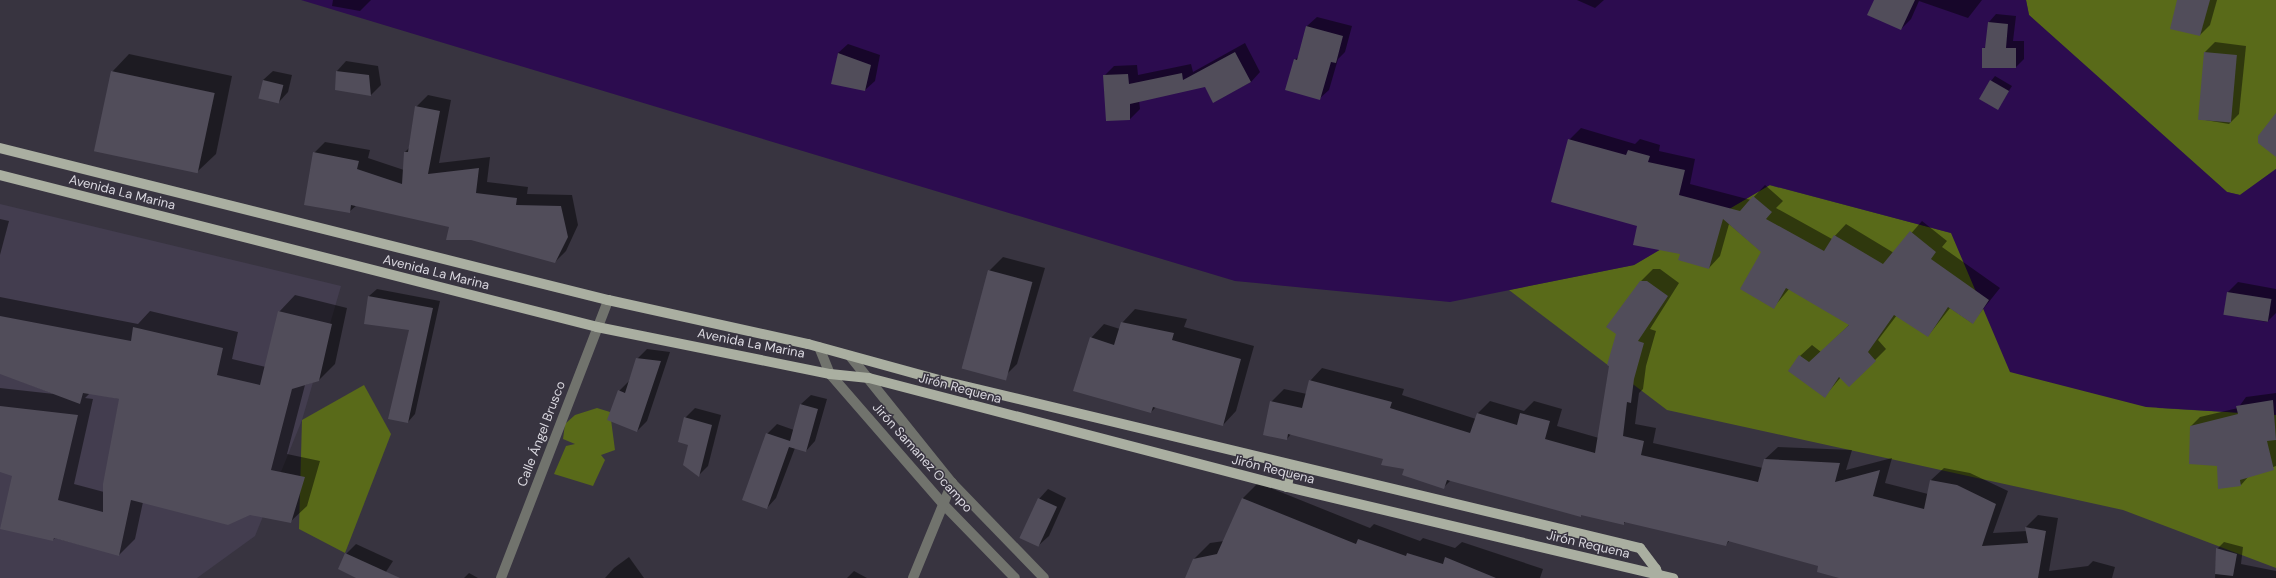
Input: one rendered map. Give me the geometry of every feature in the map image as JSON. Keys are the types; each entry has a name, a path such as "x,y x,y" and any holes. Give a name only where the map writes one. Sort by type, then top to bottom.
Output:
{"main road":[{"name":"Avenida La Marina","path":"0,148 608,300 820,347 850,356"},
{"name":"Avenida La Marina","path":"0,175 597,327 830,374 869,378"},
{"name":"Jirón Requena","path":"850,356 1290,465 1640,548 1656,569 1658,577"},
{"name":"Jirón Requena","path":"869,378 1287,487 1658,577 1673,578"},
{"path":"1287,487 1290,465"}],"street":[{"name":"Calle Ángel Brusco","path":"500,578 608,300"},
{"name":"Jirón Samanez Ocampo","path":"820,347 830,374 944,504 1015,578"},
{"name":"Jirón Samanez Ocampo","path":"850,356 952,484 1044,578"},
{"path":"913,578 952,484"}],"shaded area":[{"path":"301,0 2026,0 2029,15 2227,192 2240,195 2276,169 2276,415 2146,407 2010,372 1951,233 1770,185 1634,265 1450,302 1235,281"},
{"path":"0,204 341,286 302,420 255,536 197,578 0,578"}],"green space":[{"path":"2026,0 2276,0 2276,169 2240,195 2227,192 2029,15"},
{"path":"1769,185 1951,233 2158,408 2276,415 2276,568 2123,510 1667,410 1509,290 1634,265"},
{"path":"364,385 391,434 345,553 299,529 302,420"},
{"path":"597,408 610,412 615,450 601,455 605,460 593,486 554,474 566,446 575,444 563,439 565,424 575,415"}],"building":[{"path":"1874,0 1915,0 1901,30 1867,15"},
{"path":"2177,0 2210,0 2200,36 2170,29"},
{"path":"1988,22 2008,24 2006,48 2016,48 2016,68 1982,68 1982,48 1985,48"},
{"path":"1306,26 1343,36 1336,63 1331,62 1320,100 1285,90 1294,59 1297,60"},
{"path":"1235,52 1251,82 1213,103 1205,87 1130,104 1130,120 1106,121 1103,75 1128,74 1129,84 1182,73 1183,80"},
{"path":"2204,52 2237,55 2231,123 2198,120"},
{"path":"838,53 871,65 865,91 831,84"},
{"path":"111,71 215,93 198,173 94,151"},
{"path":"336,71 369,75 371,96 335,90"},
{"path":"263,80 283,85 279,104 258,98"},
{"path":"1990,80 2009,91 1998,110 1979,99"},
{"path":"415,106 440,111 428,174 479,168 476,193 517,198 516,205 561,206 568,237 555,263 471,240 446,240 449,227 351,205 350,213 304,205 313,152 359,161 357,169 402,184 404,152 408,152"},
{"path":"2276,113 2276,157 2258,143 2258,136"},
{"path":"1568,139 1626,155 1628,150 1650,156 1648,162 1685,170 1679,195 1740,211 1753,196 1772,212 1766,219 1824,251 1834,235 1883,264 1910,231 1936,252 1931,259 1989,300 1973,324 1948,307 1928,337 1894,315 1868,352 1876,361 1849,387 1839,377 1825,398 1788,371 1799,355 1809,362 1849,325 1786,288 1774,309 1740,289 1761,252 1723,219 1709,269 1678,260 1680,254 1633,245 1637,226 1551,202"},
{"path":"988,270 1032,282 1006,380 962,369"},
{"path":"1640,281 1647,281 1668,296 1638,341 1644,343 1634,379 1631,403 1627,402 1623,436 1644,441 1641,455 1758,482 1764,459 1840,463 1835,482 1880,470 1873,496 1924,509 1930,480 1957,485 1996,504 1982,546 2028,543 2025,527 2046,531 2038,578 1839,578 1817,572 1818,566 1728,541 1726,546 1624,522 1624,525 1581,515 1581,517 1447,480 1444,489 1402,475 1404,469 1381,465 1383,459 1288,434 1287,440 1263,435 1270,401 1302,408 1309,380 1392,402 1390,408 1470,433 1477,413 1517,425 1520,413 1550,421 1545,439 1595,453 1609,366 1607,365 1616,334 1606,327"},
{"path":"2227,292 2271,299 2268,322 2223,315"},
{"path":"368,296 433,308 408,423 388,419 409,330 364,324"},
{"path":"278,311 332,324 319,381 292,389 271,470 305,477 291,523 250,515 228,525 131,500 119,556 54,538 53,541 0,529 12,476 0,472 0,406 78,415 58,500 103,512 103,484 119,399 83,393 80,404 0,374 0,316 131,341 133,327 223,348 217,375 260,385"},
{"path":"1121,322 1174,333 1172,340 1241,359 1223,426 1153,407 1151,413 1073,391 1090,337 1114,345"},
{"path":"636,358 661,361 637,432 607,420 618,390 625,393"},
{"path":"2273,400 2276,440 2267,441 2274,470 2240,480 2241,486 2218,489 2217,466 2189,464 2190,426 2238,414 2236,406"},
{"path":"800,404 818,409 806,452 789,447 767,509 742,500 766,433 790,441"},
{"path":"684,417 712,425 699,477 683,465 688,445 678,442"},
{"path":"1038,498 1057,507 1038,547 1019,538"},
{"path":"1242,498 1356,544 1358,539 1406,556 1407,553 1443,564 1445,557 1496,578 1185,578 1193,559 1217,554"},
{"path":"2216,548 2237,554 2233,576 2215,574"},
{"path":"345,553 400,578 356,578 338,569"}]}
